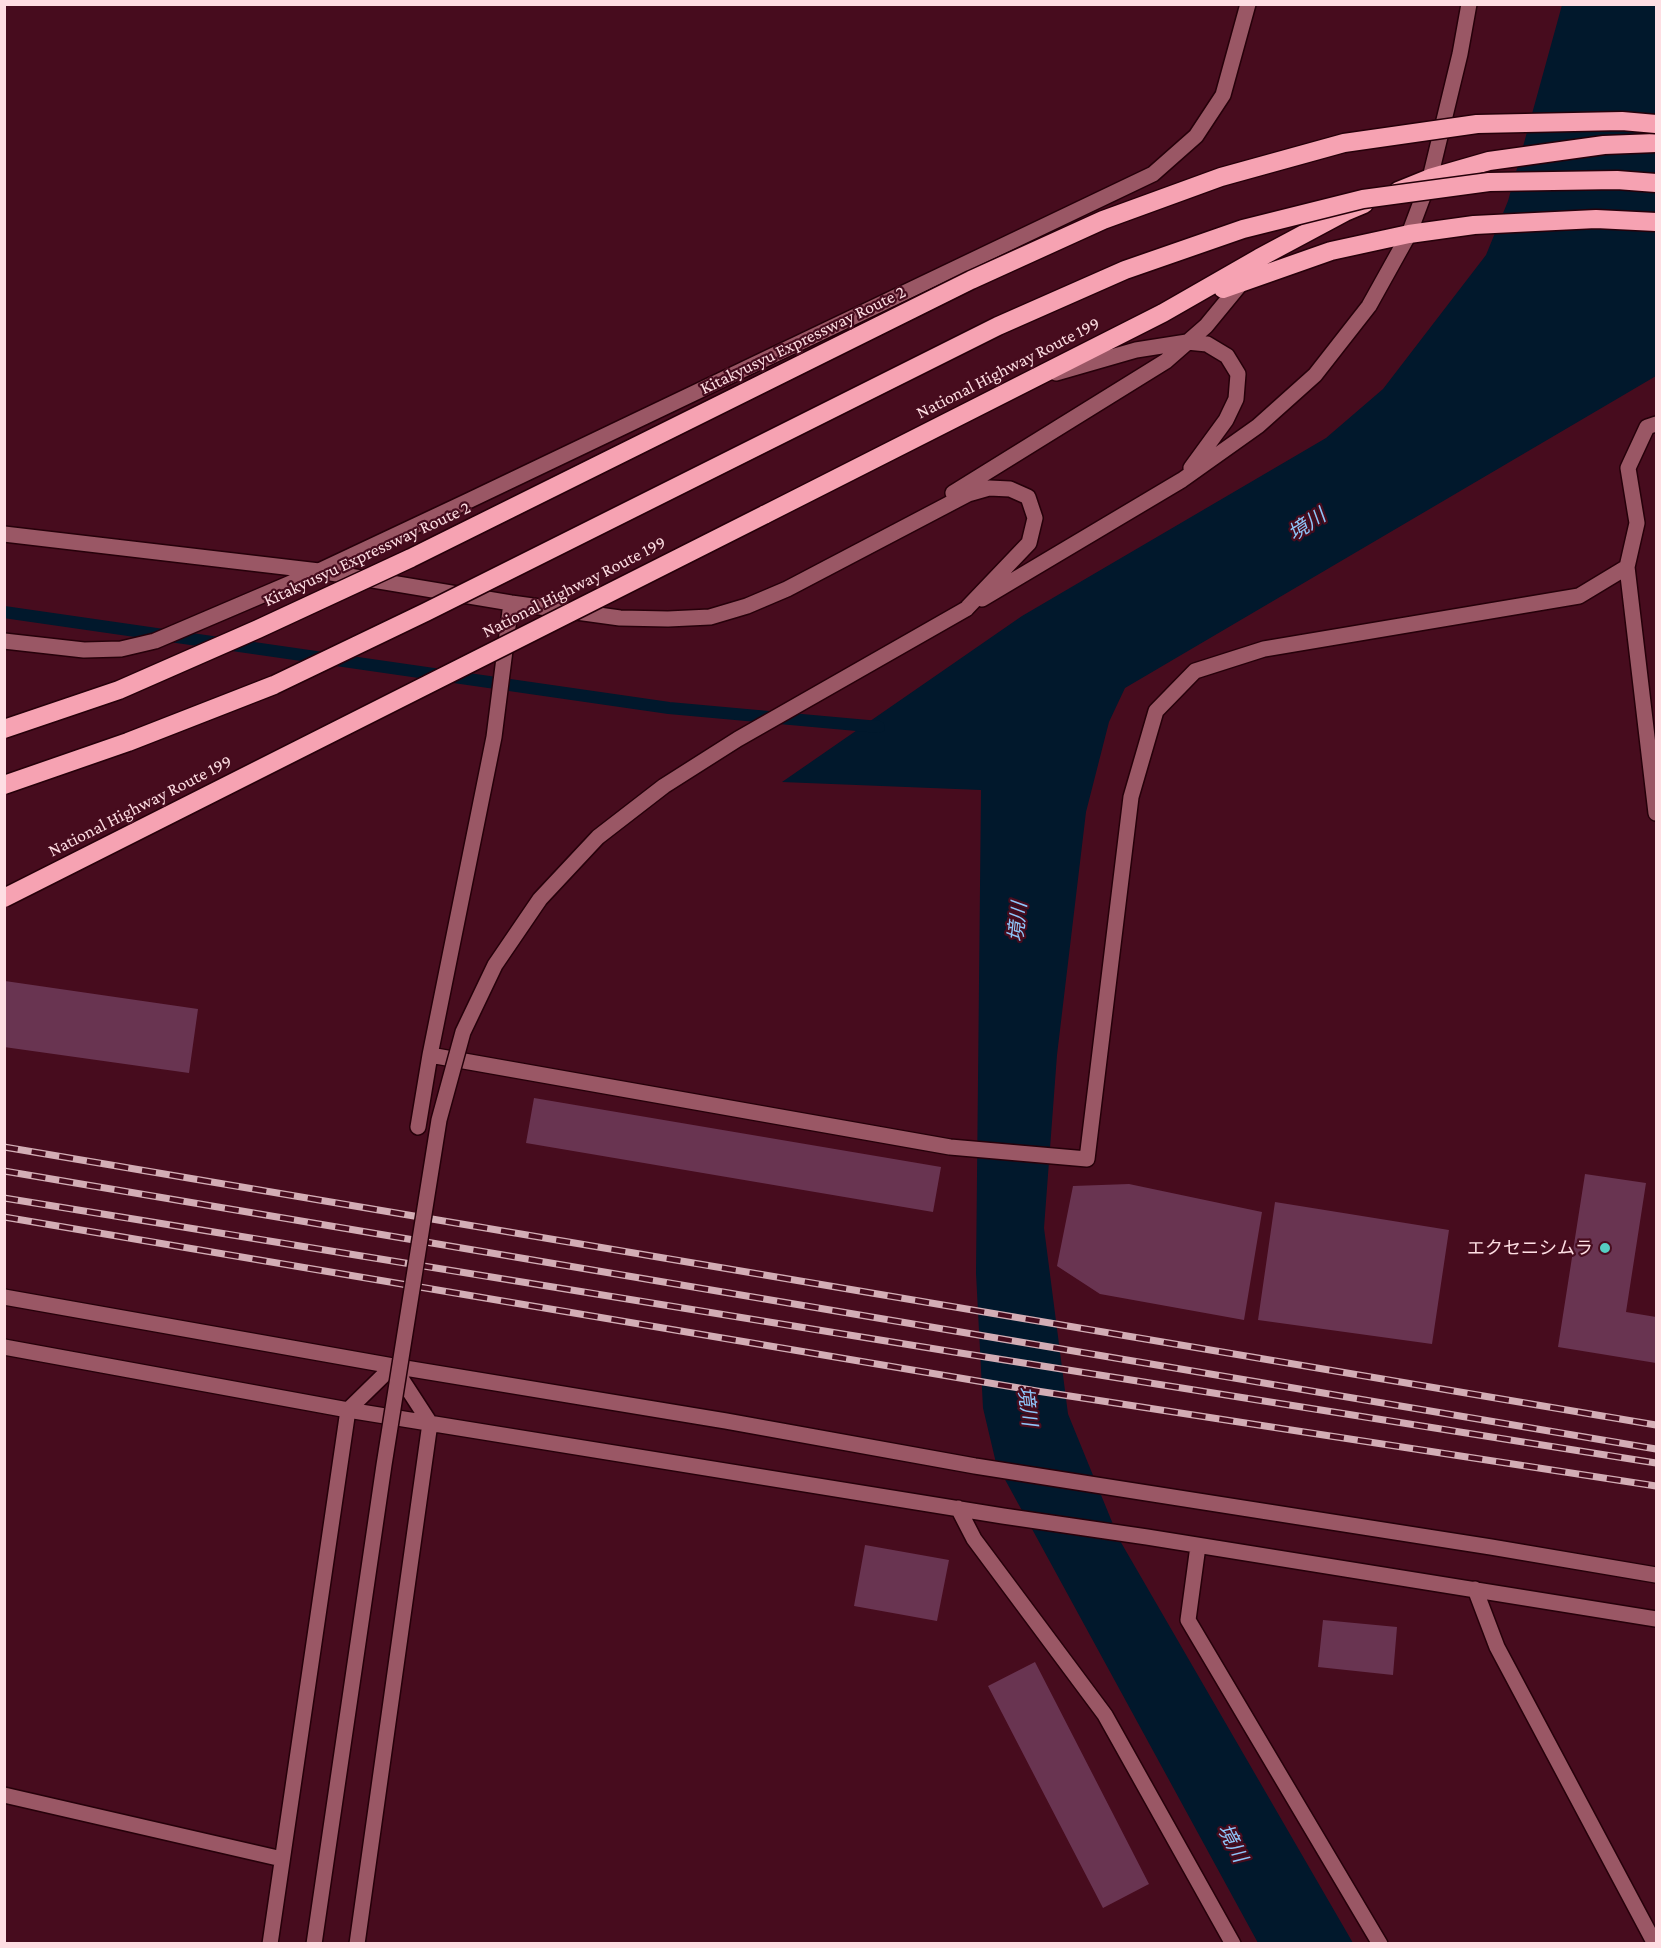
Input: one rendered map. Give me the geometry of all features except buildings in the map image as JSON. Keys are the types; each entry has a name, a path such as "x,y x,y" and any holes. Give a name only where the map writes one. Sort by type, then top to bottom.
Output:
{"highway":[{"name":"Kitakyusyu Expressway Route 2","path":"4,729 119,690 289,615 411,558 971,280 1103,220 1221,177 1344,143 1477,124 1622,121 1656,124"},
{"name":"National Highway Route 199","path":"4,898 1163,313 1345,212 1430,178 1489,161 1604,145 1656,143"},
{"path":"4,785 128,742 274,684 437,607 998,326 1125,270 1243,229 1363,199 1489,182 1617,180 1656,183"},
{"name":"National Highway Route 199","path":"1163,313 1243,281 1331,251 1410,234 1474,225 1596,219 1656,222"}],"street":[{"path":"4,641 84,650 121,649 155,641 319,571 518,478 1153,174 1196,136 1223,95 1248,4"},
{"path":"314,1944 382,1477 439,1120 463,1032 495,965 540,900 598,837 664,786 738,739 966,609 1182,480 1258,426 1315,375 1369,306 1410,234 1430,178 1460,54 1469,4"},
{"path":"884,538 1002,462 1166,362 1206,326 1243,281"},
{"path":"1030,380 1136,350 1187,342 1207,345 1227,356 1238,374 1236,399 1226,420 1182,480"},
{"path":"1656,424 1647,427 1628,468 1637,523 1627,567 1656,813"},
{"path":"4,534 319,571 511,603 620,618 668,619 710,617 747,606 787,589 968,494 988,488 1010,489 1028,497 1035,518 1029,543 966,609"},
{"path":"430,1055 951,1147 1087,1159 1131,796 1156,711 1195,671 1264,649 1579,596 1627,567"},
{"path":"418,1127 430,1055 494,737 511,603"},
{"path":"4,1297 975,1466 1656,1575"},
{"path":"4,1347 348,1410 1656,1619"},
{"path":"270,1944 348,1410 393,1366"},
{"path":"357,1944 430,1423 393,1366"},
{"path":"958,1508 974,1539 1105,1715 1233,1944"},
{"path":"1198,1546 1188,1620 1380,1944"},
{"path":"1475,1589 1497,1647 1655,1944"},
{"path":"4,1795 282,1859"}],"water":[{"name":"境川","path":"1562,5 1656,5 1656,376 1125,688 1109,722 1086,812 1057,1055 1044,1228 1068,1414 1119,1539 1353,1943 1258,1943 996,1463 983,1408 976,1273 981,790 782,782 1022,616 1326,438 1383,389 1486,255 1508,201"}],"waterway":[{"path":"4,612 669,708 879,727"}],"railway":[{"path":"4,1147 1656,1425"},
{"path":"4,1171 1656,1449"},
{"path":"4,1198 1656,1463"},
{"path":"4,1217 1037,1391 1656,1486"}],"place":[{"name":"エクセニシムラ","path":"1605,1248"}]}
